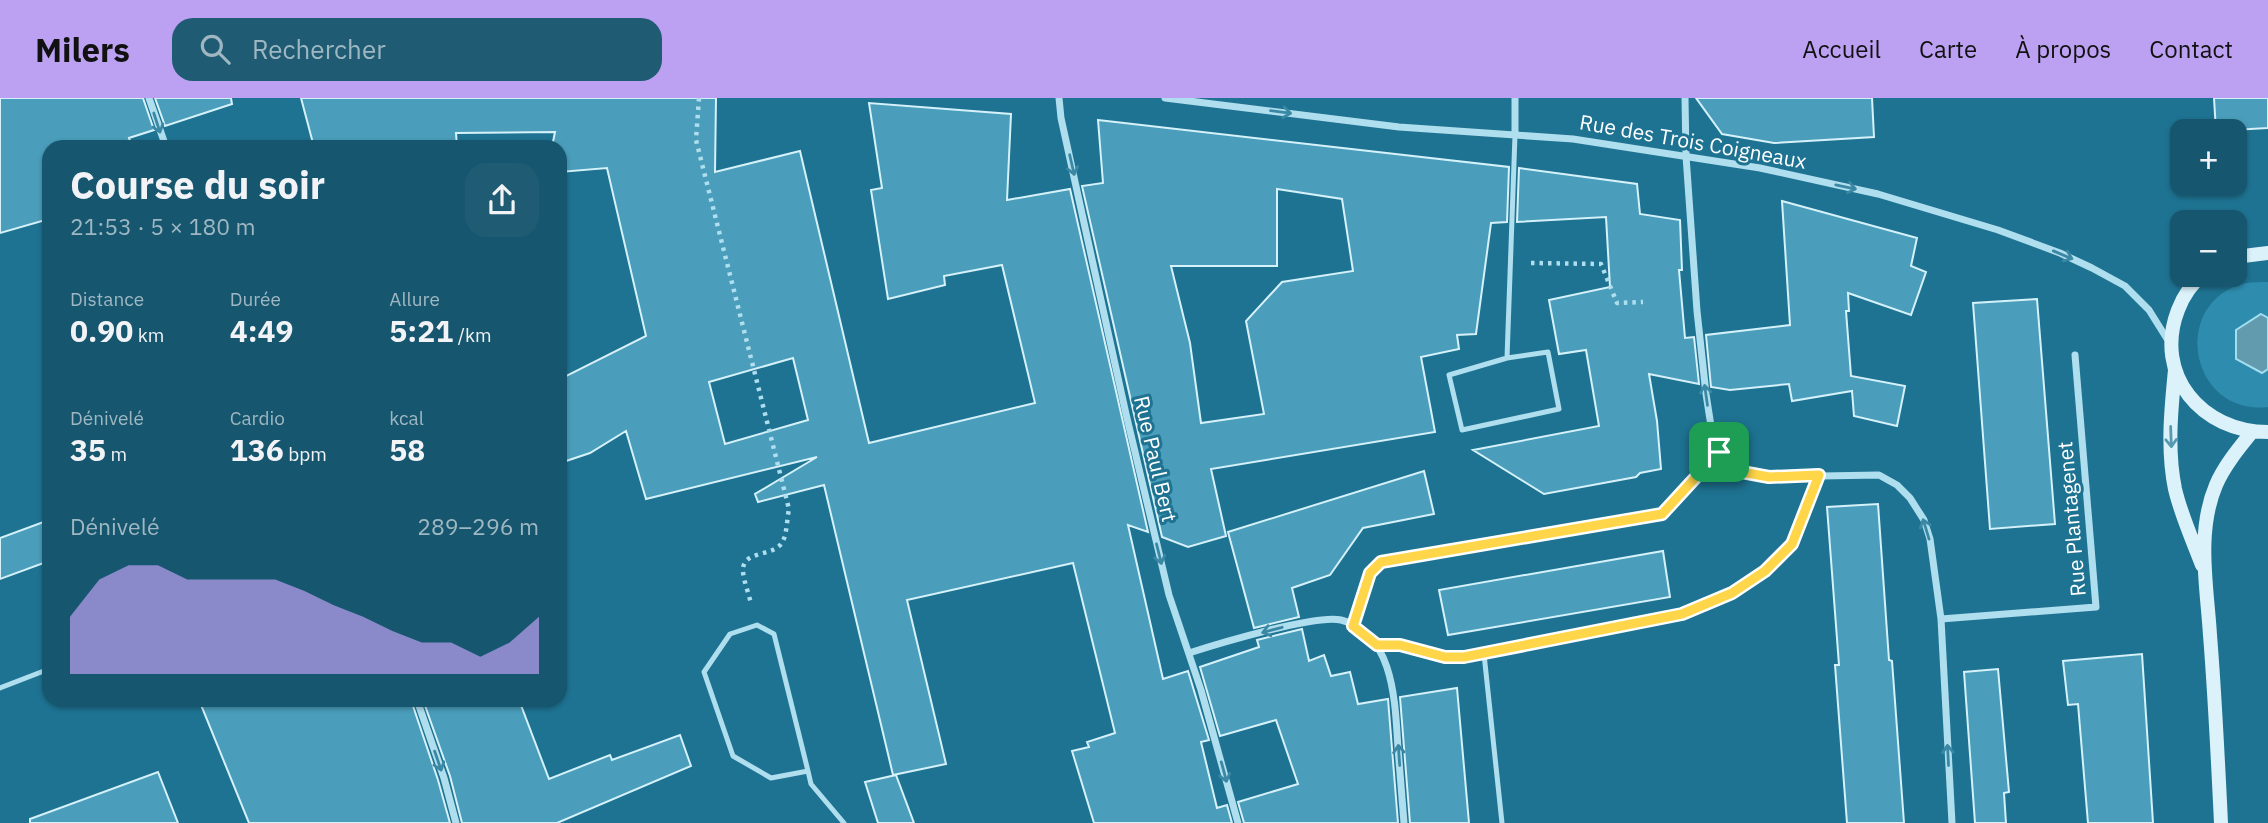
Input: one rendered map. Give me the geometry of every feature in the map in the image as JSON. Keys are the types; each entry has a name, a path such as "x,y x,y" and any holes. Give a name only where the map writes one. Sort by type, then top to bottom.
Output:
{"main road":[{"path":"2247,256 2268,253"},
{"path":"2193,287 2183,298 2174,320 2171,344 2175,369 2183,388 2204,412 2232,428 2268,432"},
{"path":"2175,369 2170,423 2172,464 2176,491 2204,570"},
{"path":"2221,823 2204,570 2208,512 2216,485 2252,432"}],"street":[{"path":"149,98 164,140"},
{"name":"Rue Paul Bert","path":"1059,98 1061,118 1126,414 1169,595 1189,653 1238,823"},
{"name":"Rue des Trois Coigneaux","path":"1165,98 1399,127 1573,139 1760,168 1878,194 1998,230 2060,253 2124,286 2149,310 2171,344"},
{"path":"1515,98 1515,135"},
{"path":"1685,98 1686,156 1701,352 1711,426 1719,452 1742,472 1769,477 1879,475 1897,485 1910,498 1924,520 1930,539 1941,619 1952,823"},
{"name":"Rue Plantagenet","path":"1941,619 2096,607 2075,355"},
{"path":"1189,653 1312,622 1340,620 1353,626 1377,645 1394,691 1404,823"},
{"path":"419,707 456,823"}],"lane":[{"path":"1507,358 1515,135"},
{"path":"1548,352 1559,409 1462,430 1449,375 1507,358 1548,352"},
{"path":"1353,626 1370,573 1381,562 1662,514 1719,452"},
{"path":"1377,645 1400,645 1445,657 1464,657 1682,614 1732,593 1765,571 1792,544 1819,475"},
{"path":"808,771 771,778 733,756 704,672 730,634 757,625 774,634 808,771 811,784 845,823"},
{"path":"1484,654 1502,823"},
{"path":"0,688 42,672"}],"path":[{"path":"699,98 696,141 789,509 783,542 774,551 751,557 745,562 743,569 757,625"},
{"path":"1509,263 1601,264 1617,303 1643,302"}],"shaded area":[{"path":"2268,282 2268,407 2241,405 2220,394 2206,376 2198,355 2198,333 2206,311 2222,294 2237,287 2247,287 2247,283"},
{"path":"2261,314 2268,318 2268,369 2262,373 2236,359 2236,330"}],"building":[{"path":"0,98 143,98 154,130 129,138 130,140 42,140 42,221 0,233"},
{"path":"155,98 231,98 232,104 165,126"},
{"path":"301,98 716,98 715,172 800,151 869,443 1035,403 1002,265 944,276 945,285 888,299 871,190 882,188 869,103 1011,114 1007,200 1070,189 1148,532 1128,525 1163,679 1188,671 1209,740 1201,742 1217,808 1227,805 1232,823 1094,823 1072,751 1089,747 1087,742 1115,733 1073,563 907,600 946,764 893,775 824,485 758,502 755,494 817,457 646,499 626,431 590,453 567,461 567,376 646,336 607,168 567,171 567,140 553,140 555,132 456,133 456,140 312,140","holes":["793,358 808,420 725,444 709,382"]},
{"path":"1696,98 1872,98 1874,137 1774,143 1722,134"},
{"path":"2214,98 2268,98 2268,128 2247,129 2247,119 2215,119"},
{"path":"1098,120 1509,167 1507,222 1491,223 1476,334 1457,335 1459,349 1421,357 1435,432 1211,469 1226,536 1188,547 1162,537 1082,186 1103,183","holes":["1277,189 1342,199 1353,271 1282,282 1246,321 1264,414 1201,423 1190,343 1171,266 1277,266"]},
{"path":"1519,168 1637,184 1640,214 1680,220 1682,270 1679,270 1685,338 1694,337 1699,384 1649,374 1661,469 1640,473 1636,477 1544,494 1473,450 1599,426 1586,350 1559,354 1549,300 1610,287 1606,217 1517,222"},
{"path":"1782,201 1917,238 1911,266 1926,272 1911,315 1848,293 1849,311 1846,311 1851,376 1905,386 1897,426 1854,416 1852,391 1792,401 1789,384 1730,390 1711,387 1706,335 1790,325"},
{"path":"2037,299 2055,524 1990,529 1973,303"},
{"path":"1424,471 1434,514 1363,528 1330,575 1292,588 1299,617 1254,628 1228,532"},
{"path":"1878,504 1904,823 1847,823 1827,507"},
{"path":"42,523 42,564 0,579 0,538"},
{"path":"1663,551 1670,597 1448,635 1439,590"},
{"path":"1302,629 1309,661 1324,655 1331,676 1350,672 1358,704 1388,699 1398,823 1244,823 1238,802 1298,784 1276,720 1220,736 1200,667 1259,647 1257,640"},
{"path":"2142,654 2153,823 2088,823 2078,704 2068,705 2063,661"},
{"path":"1998,669 2009,792 2004,793 2006,823 1975,823 1964,672"},
{"path":"1457,688 1469,823 1410,823 1400,697"},
{"path":"202,707 413,707 450,823 249,823"},
{"path":"425,707 522,707 549,779 610,755 612,760 680,735 691,766 557,823 462,823 450,776"},
{"path":"158,772 178,823 30,823 30,819"},
{"path":"896,775 914,823 878,823 865,782"}],"route":[{"path":"1719,452 1742,472 1769,477 1819,475 1792,544 1765,571 1732,593 1682,614 1464,657 1445,657 1400,645 1377,645 1353,626 1370,573 1381,562 1662,514 1719,452"}]}
